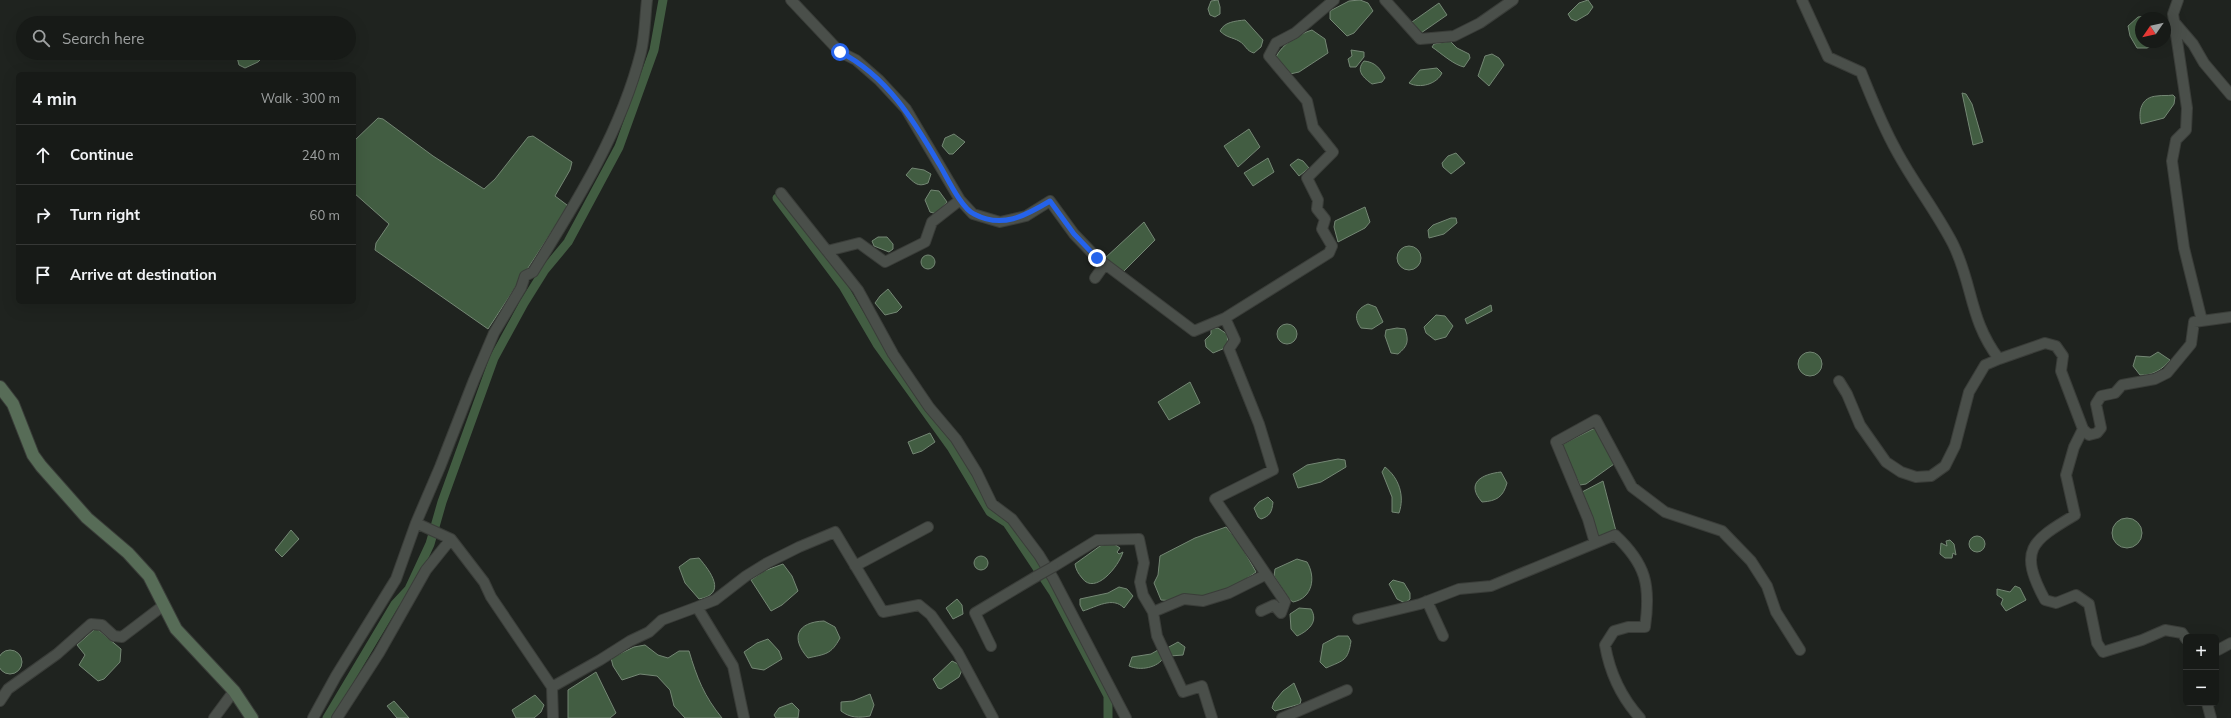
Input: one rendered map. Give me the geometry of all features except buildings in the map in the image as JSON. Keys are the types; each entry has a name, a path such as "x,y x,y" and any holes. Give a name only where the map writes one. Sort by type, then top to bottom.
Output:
{"street":[{"path":"312,718 396,579 421,524 494,333 521,288 525,276 533,272 574,208 617,122 642,50 647,0"},
{"path":"791,0 840,52 856,60 879,80 906,109 960,200 973,214 1000,222 1026,216 1050,201 1074,234 1106,264 1194,330 1225,318 1329,253 1332,246 1322,229 1325,219 1317,209 1318,200 1307,178 1333,152 1313,127 1307,101 1269,56 1276,43 1295,33 1334,0"},
{"path":"1384,0 1420,39 1454,36 1480,23 1514,0"},
{"path":"1802,0 1828,57 1862,72 1877,111 1896,150 1953,244 1964,273 1977,323 1988,345 1998,359"},
{"path":"2178,0 2173,14 2187,108 2186,130 2176,140 2172,161 2184,248 2202,321"},
{"path":"2175,23 2193,44 2204,63 2231,95"},
{"path":"781,192 858,290 893,354 929,407 956,440 977,472 992,504 1012,519 1046,566 1126,718"},
{"path":"827,251 859,243 885,262 925,242 932,222 960,200"},
{"path":"1095,278 1106,264"},
{"path":"1839,381 1847,394 1860,425 1886,462 1902,472 1916,477 1931,476 1945,466 1952,453 1969,392 1985,365 2045,343 2056,346 2063,356 2062,371 2083,429 2089,435 2097,433 2101,428 2096,404 2101,396 2115,393 2122,384 2155,379 2168,373 2190,344 2194,322 2231,317"},
{"path":"1225,318 1235,340 1229,349 1259,424 1273,470 1215,499 1285,602 1282,613 1274,605 1261,611"},
{"path":"0,387 13,404 33,455 41,466 87,518 128,552 149,576 176,629 234,691 252,718"},
{"path":"1595,543 1586,513 1556,442 1596,420 1632,487 1665,512 1722,531 1752,561 1767,586 1776,612 1800,650"},
{"path":"2083,429 2074,447 2066,475 2075,516 2047,532 2039,539 2031,553 2032,576 2046,600 2056,602 2076,595 2089,604 2097,642 2103,652 2142,640 2165,630 2182,633 2183,634"},
{"path":"421,524 451,539 484,582 491,597 552,687 553,718"},
{"path":"855,566 928,527"},
{"path":"552,687 600,660 630,640 649,632 662,620 715,600 746,576 767,563 799,547 835,532 883,612 919,605 931,615 958,653 993,718"},
{"path":"1358,619 1427,602 1459,589 1491,586 1615,535 1630,548 1647,580 1649,603 1646,627 1628,627 1614,631 1605,646 1608,663 1626,703 1640,718"},
{"path":"337,718 379,653 426,570 451,539"},
{"path":"991,646 975,613 1097,540 1139,539 1144,563 1140,582 1143,595 1153,612 1157,636 1183,692 1202,686 1212,718"},
{"path":"1153,612 1184,600 1203,601 1229,593 1266,574"},
{"path":"1427,602 1443,636"},
{"path":"0,701 8,689 57,654 91,624 102,625 114,636 122,637 164,606"},
{"path":"697,607 733,666 744,718"},
{"path":"2219,649 2231,643"},
{"path":"1282,718 1347,690"},
{"path":"214,718 234,691"},
{"path":"2208,706 2211,718"}],"shaded area":[{"path":"1218,0 1220,14 1215,17 1210,15 1208,9 1211,1"},
{"path":"1360,0 1368,3 1373,11 1354,33 1347,36 1330,19 1330,11 1349,1"},
{"path":"1588,0 1593,7 1588,14 1576,21 1571,19 1568,14 1579,3"},
{"path":"1439,3 1447,15 1421,33 1412,22"},
{"path":"1245,20 1263,40 1261,47 1254,53 1249,51 1239,41 1220,31 1227,24"},
{"path":"2135,20 2135,45 2130,36 2128,26"},
{"path":"1312,30 1325,39 1328,53 1299,72 1290,74 1276,57 1282,48 1291,40"},
{"path":"1450,41 1457,48 1469,54 1470,58 1464,67 1452,62 1432,47 1434,44"},
{"path":"1351,50 1364,52 1364,57 1356,67 1350,67 1348,59 1352,56"},
{"path":"1492,54 1499,58 1504,65 1489,86 1478,76 1485,56"},
{"path":"238,60 260,60 245,68 239,65"},
{"path":"1364,61 1374,64 1379,68 1385,78 1382,82 1372,84 1364,77 1360,71 1360,68"},
{"path":"1437,68 1442,73 1440,77 1432,83 1418,86 1409,83 1420,70"},
{"path":"1962,93 1966,94 1972,104 1983,142 1973,145"},
{"path":"2173,95 2175,97 2174,104 2164,118 2141,124 2140,114 2142,106 2147,99 2152,97"},
{"path":"378,118 383,119 433,156 484,189 495,179 528,137 533,136 572,162 570,170 555,196 567,205 566,210 488,329 375,250 376,243 389,224 356,195 356,139"},
{"path":"1249,129 1260,147 1238,167 1224,146"},
{"path":"954,134 965,142 953,154 949,154 942,146 945,138"},
{"path":"1456,153 1465,163 1451,174 1443,167 1442,163 1448,156"},
{"path":"1268,158 1274,172 1253,186 1244,173"},
{"path":"1298,159 1303,161 1309,168 1299,176 1290,165"},
{"path":"912,168 924,170 931,174 928,183 918,185 906,175"},
{"path":"931,190 939,191 947,202 937,214 930,212 925,200"},
{"path":"1365,207 1370,222 1365,228 1338,242 1334,227 1335,221"},
{"path":"1451,218 1456,218 1457,223 1444,234 1429,238 1428,230 1433,225"},
{"path":"1144,222 1155,240 1123,272 1104,259"},
{"path":"878,237 887,237 893,244 893,249 889,252 874,246 872,241"},
{"path":"1409,246 1418,249 1421,258 1418,267 1409,270 1400,267 1397,258 1400,249"},
{"path":"925,255 931,255 935,259 935,265 931,269 925,269 921,265 921,259"},
{"path":"888,289 902,307 897,312 885,315 875,303"},
{"path":"1368,304 1376,307 1383,322 1372,329 1361,328 1357,320 1358,311"},
{"path":"1491,305 1492,311 1467,324 1465,319"},
{"path":"1436,315 1445,316 1453,326 1446,337 1435,340 1426,333 1424,327"},
{"path":"1287,324 1294,327 1297,334 1294,341 1287,344 1280,341 1277,334 1280,327"},
{"path":"1218,328 1227,334 1228,344 1225,348 1213,353 1206,347 1205,340 1211,334 1211,329"},
{"path":"1397,328 1405,329 1407,337 1406,346 1398,354 1391,353 1385,336 1386,330"},
{"path":"1810,352 1818,356 1822,364 1818,372 1810,376 1802,372 1798,364 1802,356"},
{"path":"2158,352 2170,360 2157,371 2140,375 2133,366 2136,356 2150,357"},
{"path":"1190,382 1200,403 1169,420 1158,402"},
{"path":"1595,428 1614,464 1586,484 1580,485 1561,445"},
{"path":"930,433 935,442 922,451 913,454 908,442"},
{"path":"1338,459 1345,460 1346,467 1321,482 1298,488 1293,474 1307,465"},
{"path":"1385,467 1394,476 1400,488 1401,507 1399,513 1392,512 1392,497 1382,472"},
{"path":"1501,472 1507,483 1504,492 1492,501 1482,502 1475,490 1478,481 1482,477"},
{"path":"1603,481 1616,531 1598,538 1582,492"},
{"path":"1268,497 1273,502 1272,508 1267,516 1261,519 1258,517 1254,508 1259,502"},
{"path":"2127,518 2137,523 2142,533 2137,543 2127,548 2117,543 2112,533 2117,523"},
{"path":"1226,527 1239,542 1256,572 1235,585 1211,594 1186,600 1161,600 1154,583 1158,575 1160,556 1195,538"},
{"path":"291,530 299,539 282,557 275,550"},
{"path":"1977,536 1983,538 1985,544 1983,550 1977,552 1971,550 1969,544 1971,538"},
{"path":"1950,540 1954,544 1956,555 1953,553 1952,558 1945,558 1940,554 1941,543 1947,546 1946,541"},
{"path":"1111,542 1120,548 1117,552 1119,554 1123,552 1121,558 1106,577 1093,584 1087,583 1078,573 1075,564 1100,546"},
{"path":"978,556 984,556 988,560 988,566 984,570 978,570 974,566 974,560"},
{"path":"699,558 708,569 715,587 713,592 708,596 699,599 685,583 679,567 690,559"},
{"path":"1297,559 1307,562 1310,568 1312,580 1309,592 1300,600 1293,602 1289,599 1274,576 1275,569"},
{"path":"783,564 792,576 798,591 782,605 771,611 751,580 764,571"},
{"path":"1393,580 1404,583 1410,593 1410,599 1405,603 1397,599 1389,584"},
{"path":"2015,586 2020,588 2026,600 2006,611 2001,604 2003,599 1997,595 1997,589 2010,592"},
{"path":"1119,587 1127,589 1133,596 1124,608 1115,603 1110,603 1099,605 1083,611 1080,605 1080,599 1108,593"},
{"path":"957,599 962,605 963,614 953,619 946,608"},
{"path":"1299,608 1311,609 1314,618 1311,626 1305,632 1297,636 1291,629 1290,614"},
{"path":"824,621 835,627 840,638 834,648 827,653 808,658 802,651 799,644 799,632 808,624"},
{"path":"96,628 121,649 120,662 104,679 98,681 79,665 85,655 77,645"},
{"path":"1338,636 1348,636 1351,641 1347,656 1341,661 1326,668 1320,662 1323,644"},
{"path":"768,639 779,651 782,659 764,670 752,668 744,652 757,643"},
{"path":"1178,642 1185,647 1183,655 1170,656 1167,648"},
{"path":"645,645 658,655 668,658 679,651 689,651 702,686 710,702 722,718 685,718 674,706 670,690 657,676 640,674 622,680 613,666 611,658 634,647"},
{"path":"1158,650 1164,657 1158,664 1148,668 1133,668 1129,666 1132,657 1151,654"},
{"path":"6,651 14,651 21,658 21,666 14,673 6,673 -1,666 -1,658"},
{"path":"952,661 958,664 962,670 959,677 941,689 938,688 933,679"},
{"path":"596,672 616,713 610,718 568,718 568,690"},
{"path":"1294,683 1301,700 1300,704 1275,711 1272,708 1274,702 1283,691"},
{"path":"870,694 874,705 870,716 855,717 841,711 841,702 853,701"},
{"path":"535,695 544,705 541,712 534,718 516,718 512,710"},
{"path":"394,701 409,718 397,718 387,706"},
{"path":"792,703 799,710 798,718 776,718 774,715 779,708"}],"waterway":[{"path":"327,718 395,604 409,589 430,544 442,502 494,358 524,303 544,271 568,242 619,147 654,50 663,0"},
{"path":"777,198 843,286 877,344 951,447 990,512 1007,523 1053,592 1108,696 1108,718"}],"route":[{"path":"840,52 856,60 879,80 906,109 960,200 973,214 1000,222 1026,216 1050,201 1074,234 1097,258"}]}
